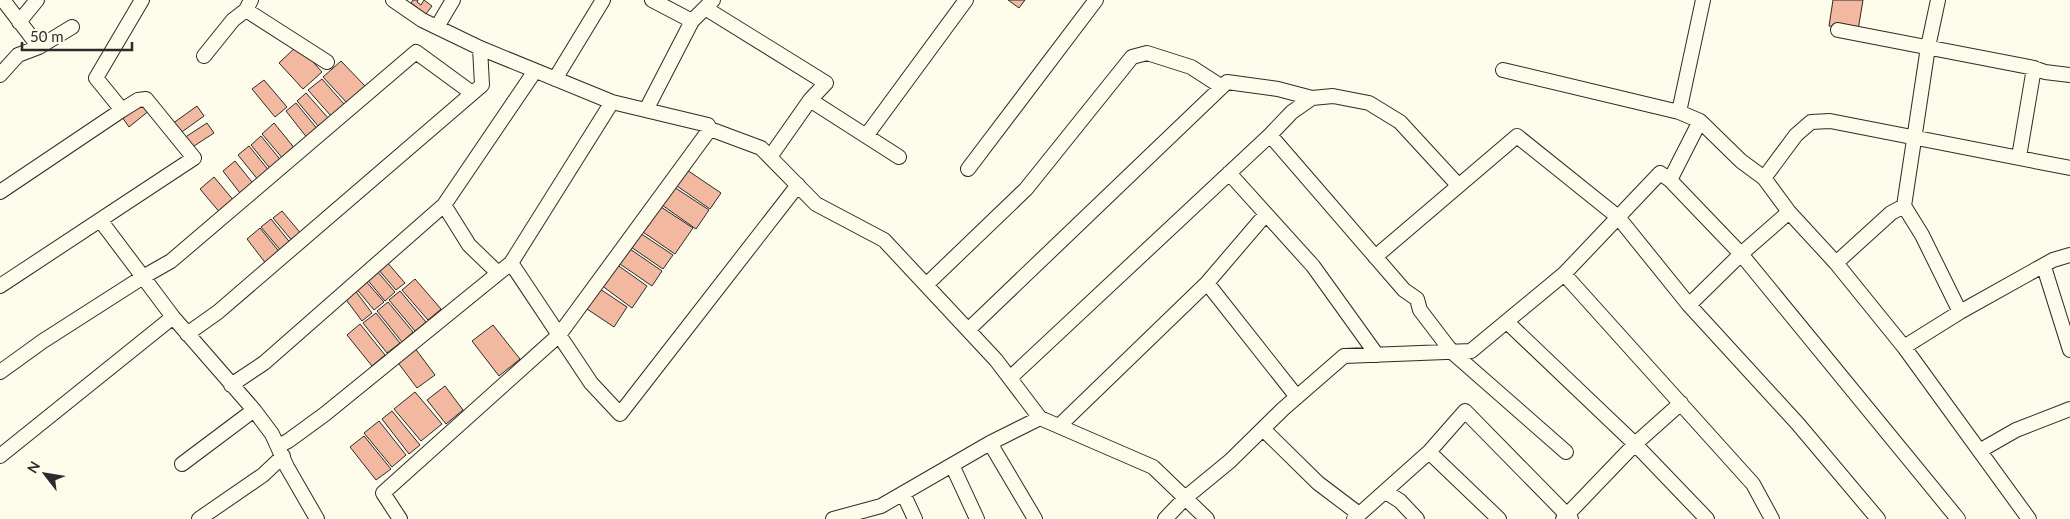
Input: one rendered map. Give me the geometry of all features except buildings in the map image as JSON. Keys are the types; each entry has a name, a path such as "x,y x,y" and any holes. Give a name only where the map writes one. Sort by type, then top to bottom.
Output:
{"street":[{"path":"3,0 39,46"},
{"path":"19,22 37,0"},
{"path":"122,110 96,78 142,0"},
{"path":"394,0 422,20 480,48 535,71 612,102 708,125 710,129 761,148 816,204 884,240 996,360 1040,418 1154,467 1207,519"},
{"path":"437,27 452,0"},
{"path":"555,79 603,0"},
{"path":"652,0 692,21"},
{"path":"866,136 966,0"},
{"path":"968,169 1096,0"},
{"path":"1679,112 1703,0"},
{"path":"1938,0 1928,47 1904,206 1922,235 1960,312"},
{"path":"646,110 692,21 709,4 826,83 810,100 770,157"},
{"path":"204,56 233,20 248,5 327,62"},
{"path":"0,75 18,55 39,46 72,27"},
{"path":"1838,30 2034,68 2045,72 2070,75"},
{"path":"187,334 218,312 482,85 480,48"},
{"path":"0,372 43,341 171,261 416,52 472,93"},
{"path":"926,285 1026,189 1132,57 1147,53 1191,67 1222,87"},
{"path":"2019,157 2034,68"},
{"path":"1503,70 1679,112 1700,121 1740,161 1764,178 1789,212 1836,263 1904,347 1981,450 2029,519"},
{"path":"231,385 264,363 444,205 535,71"},
{"path":"968,330 1227,82 1278,89 1312,98 1333,96 1368,103 1400,122 1458,185"},
{"path":"1010,378 1270,135 1292,112 1312,98"},
{"path":"0,192 138,100 146,100 194,158 0,286"},
{"path":"810,100 899,157"},
{"path":"198,519 263,475 288,441 325,414 511,263 612,102"},
{"path":"1670,180 1700,121"},
{"path":"1764,178 1796,136 1811,122 1830,121 2070,168"},
{"path":"400,519 383,493 559,335 710,129"},
{"path":"1270,135 1404,290 1417,300 1420,310 1452,352 1566,452"},
{"path":"1375,257 1517,136 1618,217 1689,305 1798,424 1878,519"},
{"path":"1229,173 1313,266 1377,355"},
{"path":"1165,519 1185,498 1230,461 1344,356 1471,351 1564,274 1660,173 1670,180 1741,254 1958,519"},
{"path":"511,263 591,383 620,414 798,185"},
{"path":"444,205 469,245 498,274"},
{"path":"1836,263 1891,213 1904,206"},
{"path":"1689,305 1741,254 1789,212"},
{"path":"1059,426 1207,283 1266,214"},
{"path":"100,220 173,317 254,410 280,451 316,519"},
{"path":"1904,347 1960,312 2044,267 2053,260 2070,255"},
{"path":"2044,267 2070,350"},
{"path":"1564,274 1753,484 1772,519"},
{"path":"1207,283 1298,397"},
{"path":"0,456 173,317"},
{"path":"1507,322 1635,444 1707,519"},
{"path":"1263,429 1318,483 1357,517 1430,452 1465,411 1567,518 1635,444 1681,403"},
{"path":"1981,450 2016,430 2070,409"},
{"path":"182,464 254,410"},
{"path":"833,519 860,516 881,506 990,443 1040,418"},
{"path":"990,443 1035,519"},
{"path":"1430,452 1499,519"},
{"path":"952,465 977,519"},
{"path":"1386,492 1400,501 1418,519"},
{"path":"903,493 916,519"},
{"path":"214,507 223,519"}]}
